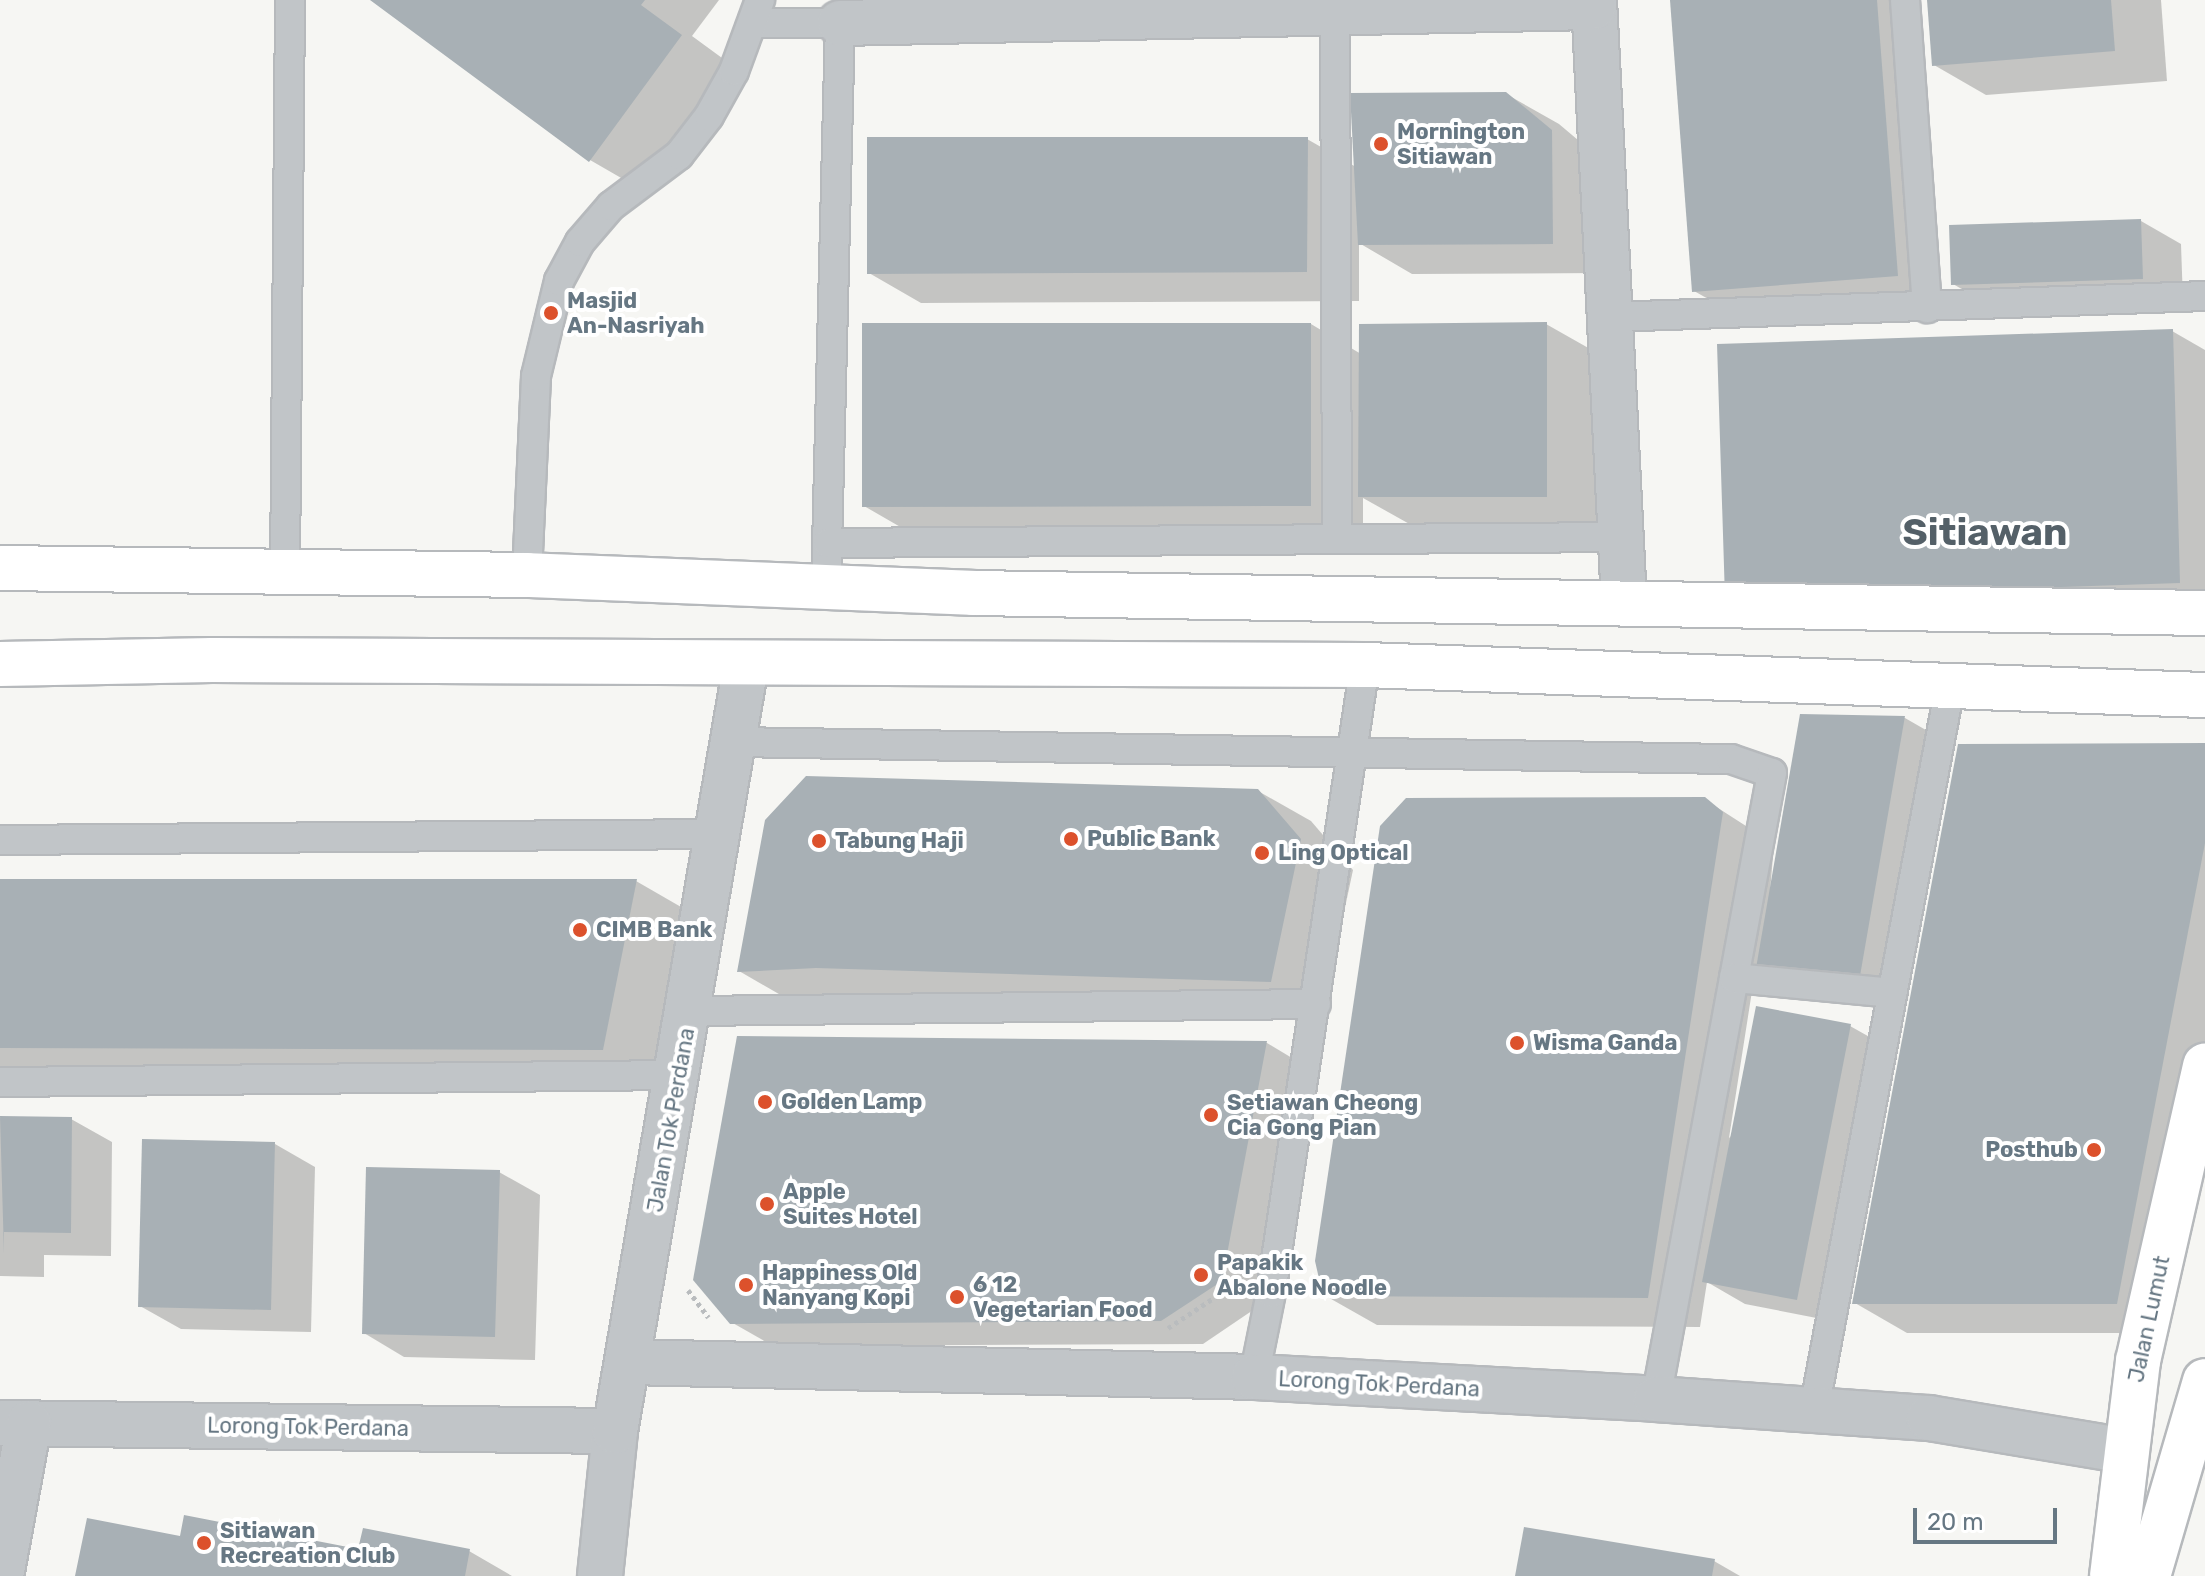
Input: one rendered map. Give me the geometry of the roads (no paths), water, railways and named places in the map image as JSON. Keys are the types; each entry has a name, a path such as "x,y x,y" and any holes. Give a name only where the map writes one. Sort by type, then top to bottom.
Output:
{"highway":[{"path":"0,568 527,575 826,588 2205,613"},
{"path":"0,641 212,660"},
{"path":"0,664 212,660 746,665 1365,665 2205,695"},
{"name":"Jalan Lumut","path":"2112,1576 2138,1361 2205,1065"},
{"path":"2148,1576 2205,1381"}],"street":[{"path":"840,23 1075,9 1594,4 1624,603"},
{"name":"Jalan Tok Perdana","path":"600,1576 615,1431 690,1011 746,665"},
{"name":"Lorong Tok Perdana","path":"629,1362 1254,1377 1656,1399 1929,1418 2126,1451"},
{"path":"1,1576 14,1423"},
{"name":"Lorong Tok Perdana","path":"14,1423 615,1431"}],"lane":[{"path":"285,573 290,0"},
{"path":"1905,0 1927,308"},
{"path":"1335,6 1337,539"},
{"path":"527,575 536,376 559,281 580,242 611,206 679,155 709,116 756,11 840,23 826,588"},
{"path":"1610,317 2205,296"},
{"path":"828,543 1620,537"},
{"path":"1254,1377 1355,755 1365,665"},
{"path":"1814,1410 1950,687"},
{"path":"734,742 1355,755 1731,759 1772,773 1656,1399"},
{"path":"0,840 720,834"},
{"path":"1734,978 1892,993"},
{"path":"690,1011 1316,1004"},
{"path":"0,1082 679,1075"}],"place":[{"name":"Mornington Sitiawan","path":"1381,144"},
{"name":"Masjid An-Nasriyah","path":"551,313"},
{"name":"Public Bank","path":"1071,839"},
{"name":"Tabung Haji","path":"819,841"},
{"name":"Ling Optical","path":"1262,853"},
{"name":"CIMB Bank","path":"580,930"},
{"name":"Wisma Ganda","path":"1517,1043"},
{"name":"Golden Lamp","path":"765,1102"},
{"name":"Setiawan Cheong Cia Gong Pian","path":"1211,1115"},
{"name":"Posthub","path":"2094,1150"},
{"name":"Apple Suites Hotel","path":"767,1204"},
{"name":"Papakik Abalone Noodle","path":"1201,1275"},
{"name":"Happiness Old Nanyang Kopi","path":"746,1285"},
{"name":"6 12 Vegetarian Food","path":"957,1297"},
{"name":"Sitiawan Recreation Club","path":"204,1543"}],"district":[{"name":"Sitiawan","path":"1985,533"}]}
